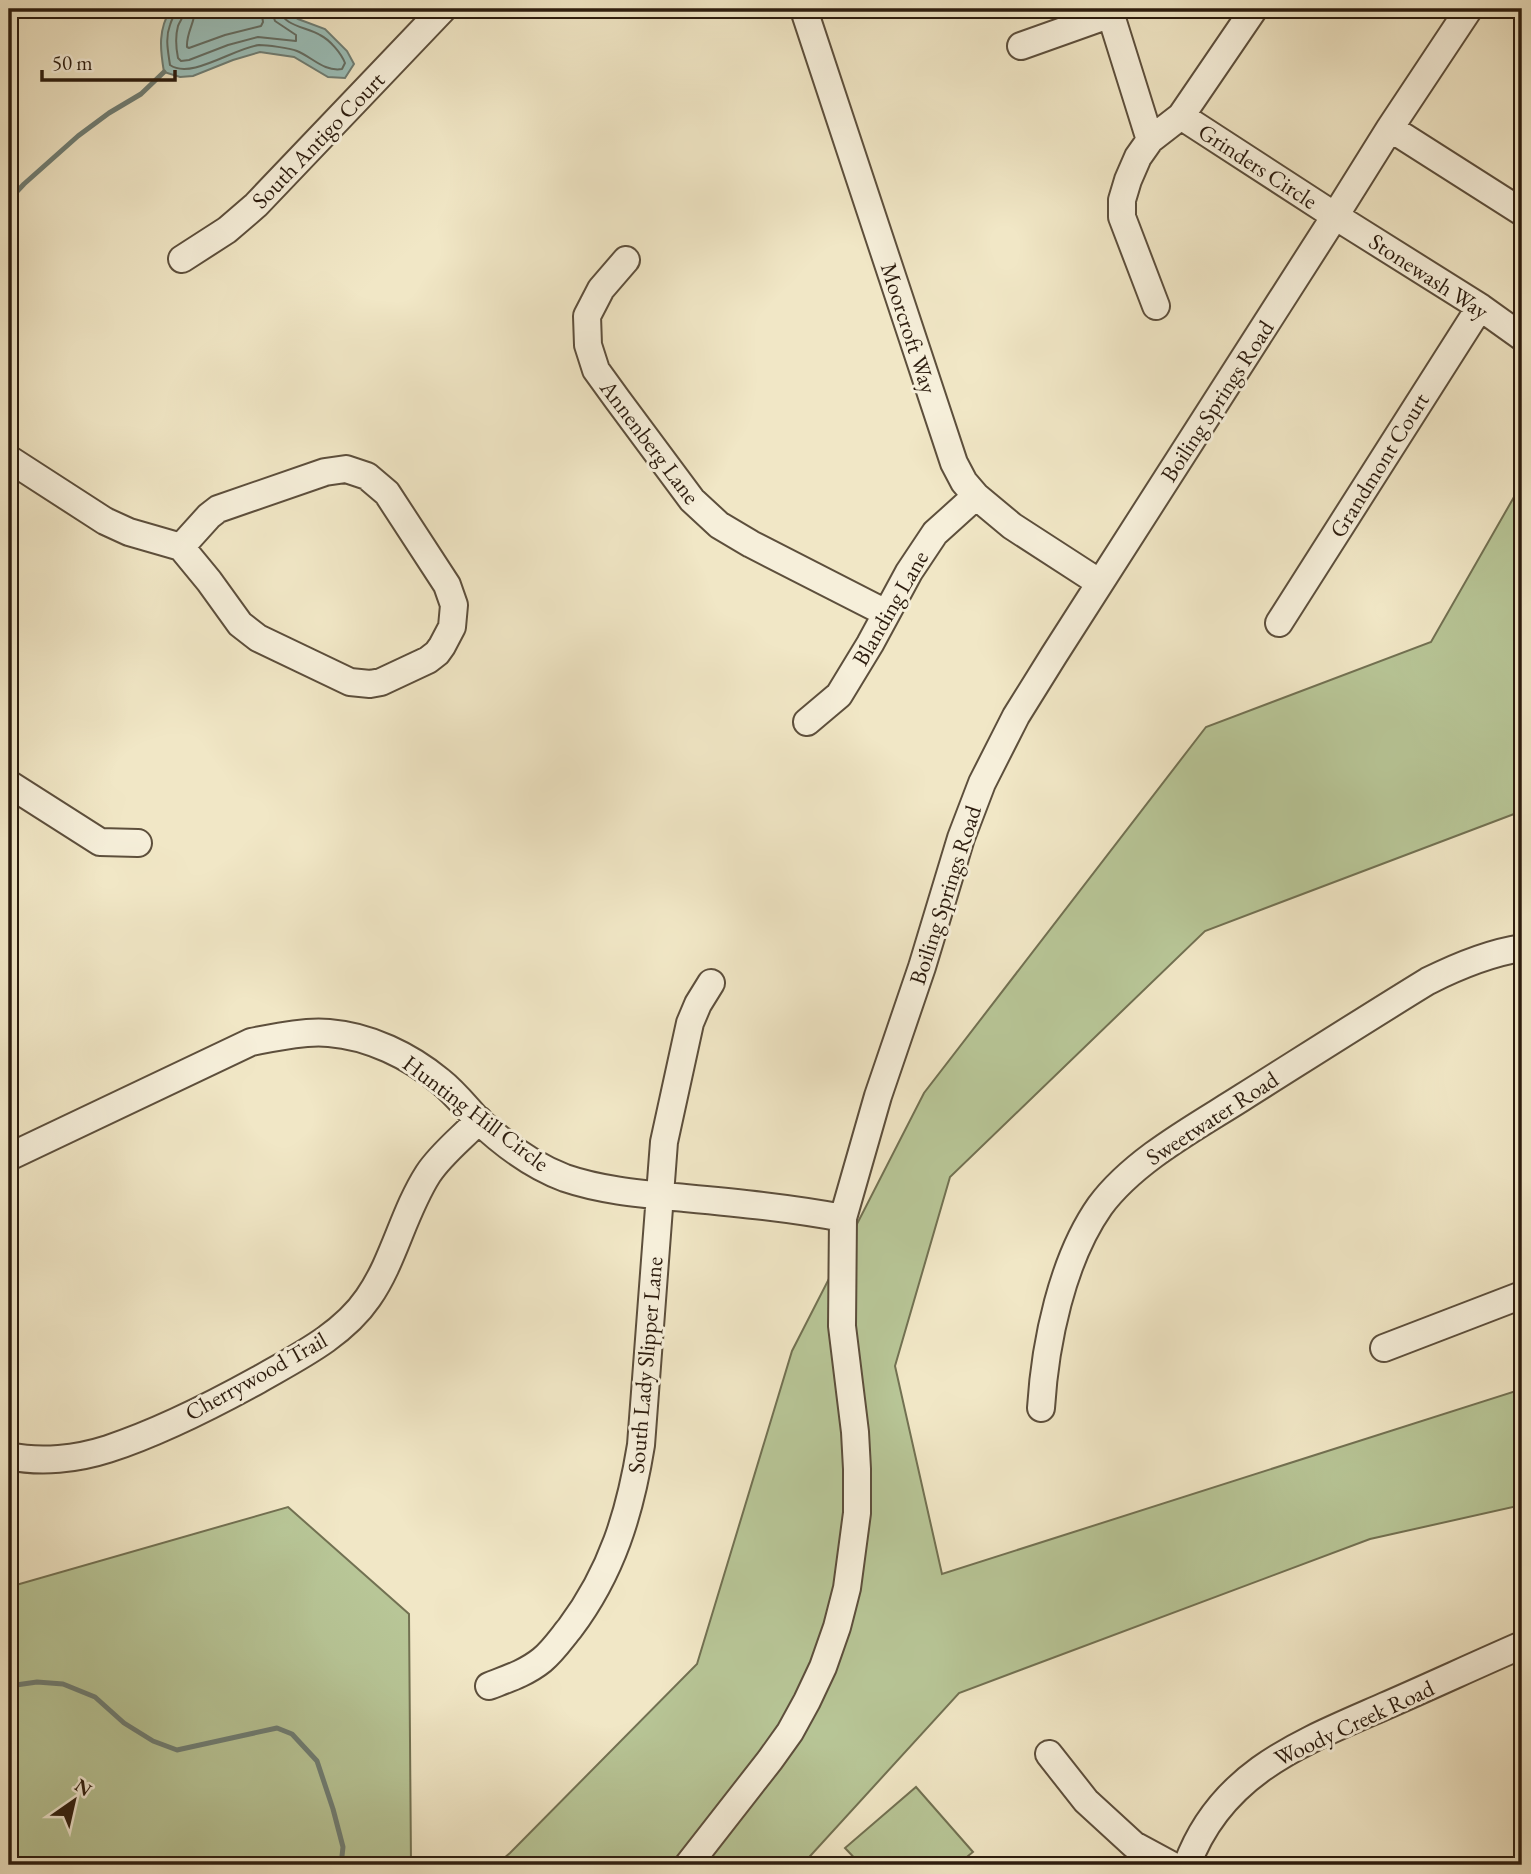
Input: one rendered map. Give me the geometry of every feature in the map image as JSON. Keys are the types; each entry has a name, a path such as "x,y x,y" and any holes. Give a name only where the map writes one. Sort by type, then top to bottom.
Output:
{"street":[{"name":"South Antigo Court","path":"182,259 227,230 256,205 443,9"},
{"name":"Grinders Circle","path":"1150,140 1181,117 1254,9"},
{"name":"Boiling Springs Road","path":"688,1865 770,1760 807,1702 834,1637 847,1588 857,1513 855,1432 842,1326 842,1218 878,1096 922,967 961,838 982,783 1016,716 1390,128 1469,9"},
{"name":"Moorcroft Way","path":"804,10 954,463 964,482 976,496 1012,526 1100,583"},
{"path":"1021,46 1110,12 1150,140 1138,157 1128,180 1122,200 1122,217 1156,306"},
{"name":"Grinders Circle","path":"1181,117 1335,216"},
{"path":"1390,128 1522,212"},
{"name":"Stonewash Way","path":"1335,216 1480,307 1522,337"},
{"name":"Annenberg Lane","path":"626,260 601,289 587,316 588,345 596,370 617,399 692,500 719,525 886,613"},
{"name":"Grandmont Court","path":"1279,623 1480,307"},
{"path":"9,459 104,521 130,532 181,547 240,624 258,638 350,682 381,682 428,660 437,653 452,627 454,605 447,585 387,493 367,476 355,471 345,469 325,472 218,509 181,547"},
{"name":"Blanding Lane","path":"807,722 839,695 909,572 935,533 976,496"},
{"path":"9,784 100,842 138,843"},
{"name":"Sweetwater Road","path":"1041,1408 1043,1380 1054,1321 1070,1263 1099,1208 1121,1182 1142,1163 1209,1118 1428,981 1457,967 1522,948"},
{"name":"South Lady Slipper Lane","path":"489,1686 523,1672 542,1660 556,1646 596,1588 622,1531 634,1488 641,1445 664,1142 690,1023 711,983"},
{"name":"Hunting Hill Circle","path":"9,1157 251,1042 286,1035 330,1033 355,1037 412,1061 441,1081 479,1120 526,1158 561,1176 601,1188 789,1208 842,1218"},
{"name":"Cherrywood Trail","path":"9,1456 40,1460 59,1459 107,1449 132,1440 215,1403 290,1362 322,1341 342,1326 368,1298 381,1276 416,1195 428,1174 439,1159 479,1120"},
{"path":"1384,1348 1522,1295"},
{"name":"Woody Creek Road","path":"1187,1865 1193,1849 1219,1807 1244,1781 1269,1762 1344,1724 1522,1645"},
{"path":"1049,1754 1086,1801 1134,1845 1171,1865"}],"green space":[{"path":"1522,483 1522,811 1205,931 950,1177 895,1366 942,1574 1522,1389 1522,1505 1370,1539 959,1693 802,1865 496,1865 697,1664 792,1351 924,1093 1206,727 1431,642"},
{"path":"288,1507 409,1614 411,1865 9,1865 9,1587"},
{"path":"916,1787 973,1852 957,1865 861,1865 845,1848"}],"water":[{"path":"171,9 283,9 298,19 325,29 347,51 354,64 345,78 328,77 294,57 260,52 193,76 180,77 164,72 162,32"}],"waterway":[{"path":"9,200 78,136 141,94 164,72"},
{"path":"9,1686 37,1682 63,1684 95,1697 124,1723 153,1741 177,1750 277,1728 292,1734 317,1761 343,1847 341,1865"}]}
